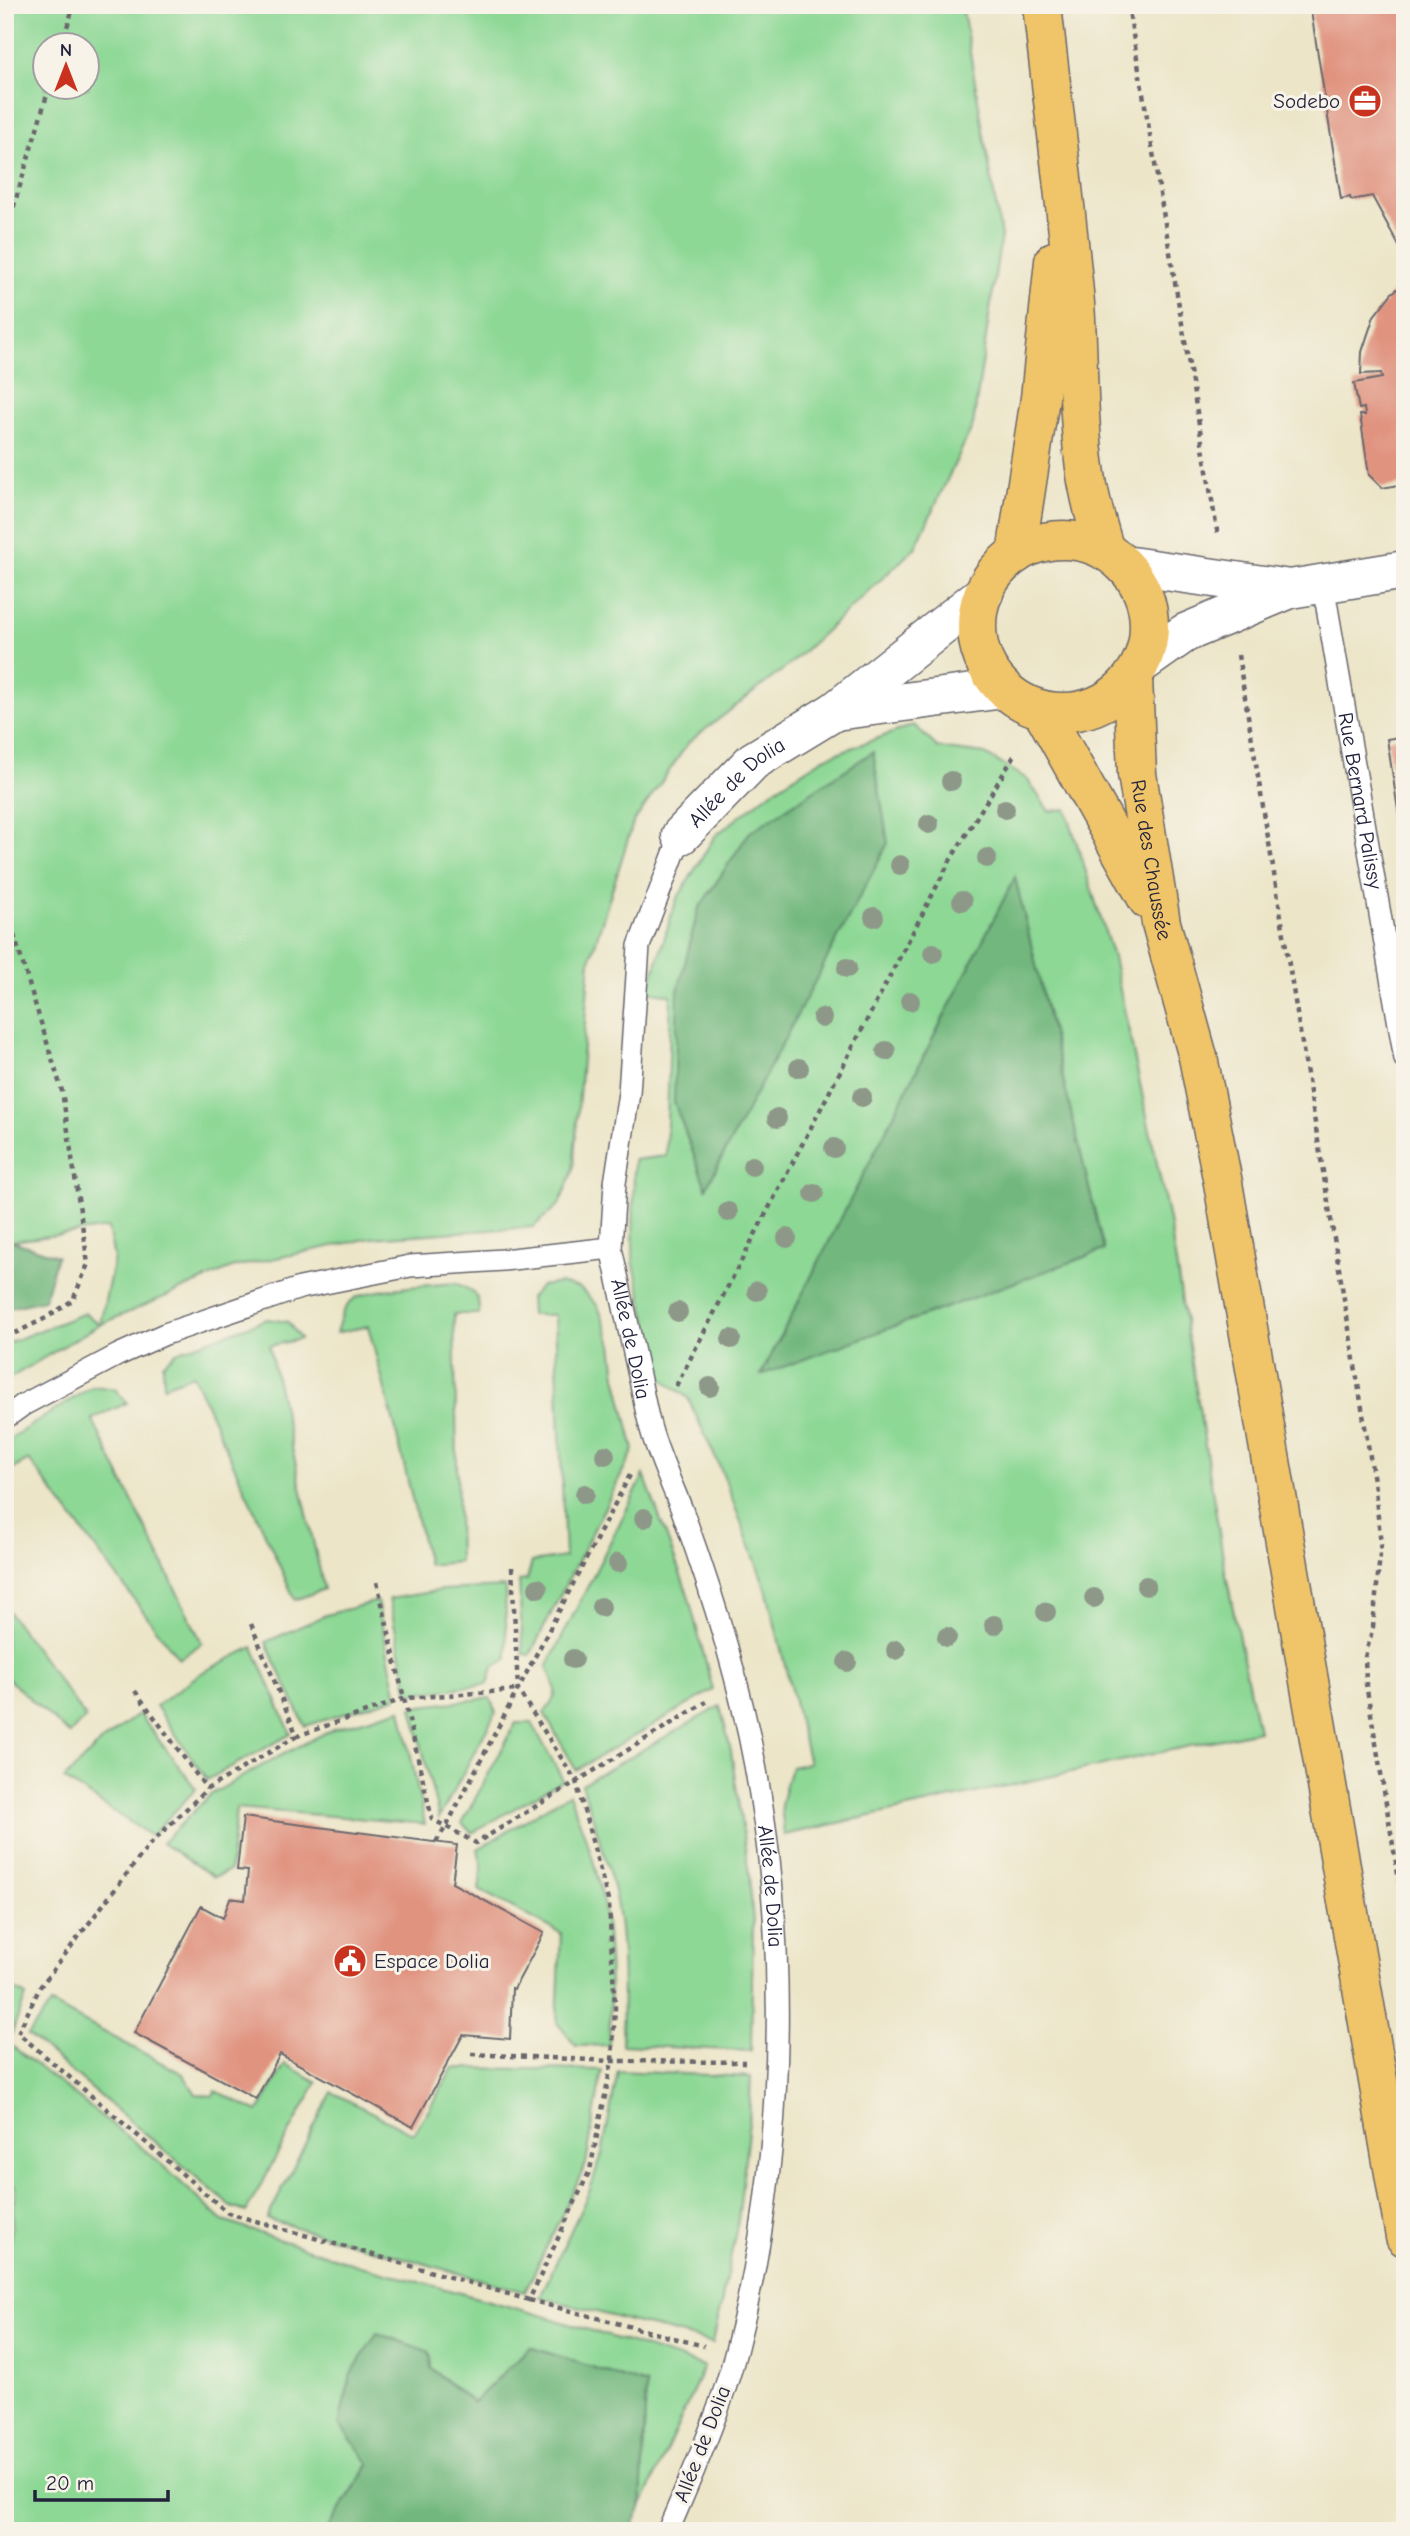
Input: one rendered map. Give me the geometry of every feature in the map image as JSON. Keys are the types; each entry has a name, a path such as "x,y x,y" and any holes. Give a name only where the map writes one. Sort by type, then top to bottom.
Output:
{"main road":[{"path":"1042,5 1064,186 1075,307 1084,466 1091,502 1114,558"},
{"path":"1016,554 1040,398 1064,186"},
{"path":"1060,540 1083,542 1114,558 1140,586 1148,611 1149,638 1137,670 1115,695 1093,707 1068,712 1042,710 1021,702 1004,689 988,668 979,644 977,618 984,593 997,571 1016,554 1037,545 1060,540"},
{"name":"Rue des Chaussée","path":"1137,670 1137,774 1161,923"},
{"name":"Rue des Chaussée","path":"1042,710 1161,923"},
{"path":"1161,923 1198,1057 1223,1183 1405,2237"}],"street":[{"path":"1114,558 1228,598 1405,570"},
{"name":"Allée de Dolia","path":"681,835 753,761 835,711 984,593"},
{"path":"1137,670 1228,598"},
{"name":"Allée de Dolia","path":"835,711 1004,689"}],"lane":[{"name":"Rue Bernard Palissy","path":"1307,586 1405,1059"},
{"name":"Allée de Dolia","path":"668,2531 700,2455 735,2354 755,2269 769,2168 778,2062 773,1883 755,1764 719,1623 687,1524 652,1433 611,1248 615,1182 629,1093 639,946 681,835"},
{"path":"5,1418 23,1405 118,1355 165,1334 300,1288 410,1266 503,1260 611,1248"}],"path":[{"path":"65,32 74,5"},
{"path":"1129,5 1374,1480 1381,1544 1373,1627 1365,1657 1366,1684 1405,1916"},
{"path":"5,236 45,102"},
{"path":"436,1842 951,859 1042,710"},
{"path":"5,906 62,1091 88,1264 73,1300 48,1317 5,1338"},
{"path":"512,1567 518,1690 576,1782 609,1904 615,2008 612,2061 590,2170 529,2300"},
{"path":"377,1582 432,1819 476,1843 735,1684"},
{"path":"251,1624 298,1736"},
{"path":"518,1690 406,1698 298,1736 207,1789 149,1846 107,1900 40,1987 18,2033 228,2213 529,2300 735,2354"},
{"path":"135,1691 207,1789"},
{"path":"471,2054 612,2061 778,2062"}],"green space":[{"path":"5,5 962,5 1001,236 973,425 915,548 789,665 689,742 633,823 590,960 573,1171 559,1205 533,1227 371,1238 234,1267 100,1325 114,1258 108,1228 5,1242"},
{"path":"914,725 938,748 985,754 1027,779 1049,811 1066,809 1113,957 1169,1220 1225,1570 1258,1731 784,1835 781,1804 791,1767 809,1763 767,1592 722,1472 688,1398 661,1378 633,1261 634,1160 666,1156 671,995 648,991 676,901 715,836 772,791 824,758"},
{"path":"873,752 888,843 706,1188 674,1102 678,992 698,910 749,833"},
{"path":"1015,877 1104,1250 761,1375"},
{"path":"12,1241 57,1256 44,1300 5,1309 5,1242"},
{"path":"456,1283 474,1294 479,1307 479,1314 454,1314 459,1562 428,1565 368,1326 336,1333 347,1306 361,1295"},
{"path":"559,1283 580,1288 598,1306 612,1344 616,1376 634,1450 530,1655 523,1654 519,1581 527,1580 532,1562 565,1557 555,1315 531,1315 530,1298 541,1286"},
{"path":"85,1313 100,1325 5,1381 5,1344"},
{"path":"267,1319 288,1322 300,1339 269,1346 324,1589 295,1600 193,1375 164,1386 163,1364 176,1352"},
{"path":"93,1386 115,1389 127,1403 92,1419 202,1643 179,1659 29,1460 5,1473 5,1451 11,1438"},
{"path":"644,1475 688,1595 713,1690 576,1770 544,1713 555,1696 553,1680 547,1667"},
{"path":"505,1587 507,1659 493,1667 488,1684 409,1694 389,1599 442,1590"},
{"path":"377,1601 397,1697 305,1726 266,1642 326,1615"},
{"path":"5,1607 86,1718 69,1734 5,1676"},
{"path":"253,1647 291,1734 207,1780 156,1706 201,1673"},
{"path":"490,1698 496,1712 439,1818 412,1707"},
{"path":"720,1706 731,1751 749,1875 753,1922 751,2051 622,2045 623,1998 619,1920 608,1869 582,1784"},
{"path":"401,1709 425,1824 236,1808 230,1870 214,1877 162,1843 210,1795 272,1760 333,1729"},
{"path":"139,1714 196,1789 151,1836 64,1779 101,1742"},
{"path":"516,1723 532,1723 563,1780 472,1833 462,1823"},
{"path":"569,1794 593,1861 603,1903 610,1974 609,2045 576,2046 557,2023 561,1933 479,1890 482,1867 478,1849"},
{"path":"5,1984 26,1996 8,2043 151,2155 223,2221 357,2265 544,2316 704,2366 641,2508 646,2385 530,2347 473,2403 431,2368 326,2531 5,2531 5,2300 15,2188 5,2169"},
{"path":"51,2004 183,2074 196,2094 212,2096 216,2091 258,2112 285,2064 317,2082 246,2212 232,2207 28,2035"},
{"path":"453,2068 602,2070 586,2164 525,2292 267,2219 332,2092 414,2134"},
{"path":"618,2071 751,2077 738,2221 713,2343 540,2297 589,2192 602,2154"},
{"path":"377,2333 430,2352 431,2368 473,2403 530,2347 646,2385 641,2508 630,2531 326,2531 370,2464 339,2424 351,2374"}],"building":[{"name":"Sodebo","path":"1310,5 1405,5 1405,257 1372,196 1341,199"},
{"path":"1405,283 1405,484 1382,488 1369,475 1360,415 1365,415 1364,408 1359,409 1354,383 1382,378 1381,373 1361,374 1362,352 1374,316 1392,293"},
{"path":"1405,736 1405,842 1403,842 1387,739"},
{"name":"Espace Dolia","path":"243,1817 457,1845 452,1883 544,1933 514,1989 512,1988 510,2039 463,2035 413,2127 280,2054 256,2099 134,2033 201,1906 223,1918 230,1898 245,1900 248,1871 237,1870"}],"place":[{"name":"Sodebo","path":"1365,101"},
{"name":"Espace Dolia","path":"350,1961"}]}
